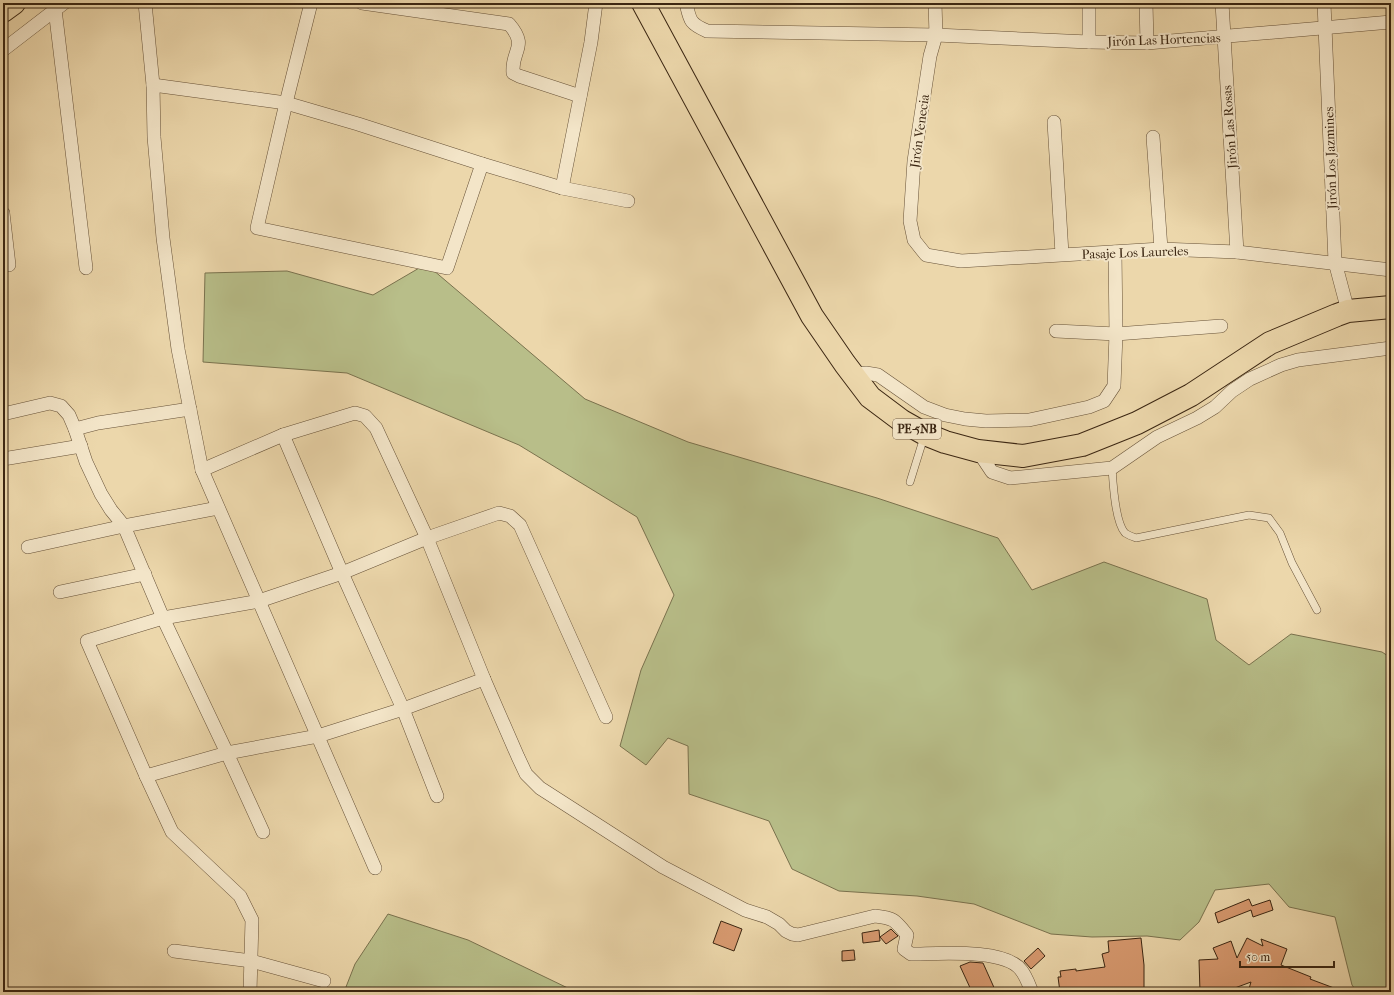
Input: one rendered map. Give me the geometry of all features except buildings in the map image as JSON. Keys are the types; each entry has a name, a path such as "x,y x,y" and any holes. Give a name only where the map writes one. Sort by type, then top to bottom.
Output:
{"highway":[{"path":"3,11 14,3"},
{"name":"PE-5NB","path":"643,3 812,316 852,374 870,396 902,421 925,434 945,442 978,451 1022,456 1082,445 1137,423 1191,395 1270,343 1348,311 1391,307"}],"street":[{"path":"145,3 153,85 154,138 163,238 178,349 202,470 375,868"},
{"path":"310,3 257,228 447,268 482,164"},
{"path":"362,3 509,24 515,32 519,43 512,66 513,73 580,96"},
{"path":"562,188 596,3"},
{"name":"Jirón Las Hortencias","path":"686,3 690,20 696,26 707,31 936,35 1089,42 1147,43 1391,22"},
{"name":"Jirón Venecia","path":"926,255 914,240 910,221 914,161 930,56 936,35 935,3"},
{"path":"1089,3 1089,42"},
{"path":"1146,3 1147,43"},
{"name":"Jirón Las Rosas","path":"1222,3 1237,252"},
{"name":"Jirón Los Jazmines","path":"1324,3 1335,262 1348,311"},
{"path":"3,50 59,6"},
{"path":"59,6 86,268"},
{"path":"153,85 286,104 358,124 562,188 628,201"},
{"path":"1054,122 1062,254"},
{"path":"1153,137 1161,249"},
{"path":"3,213 9,265"},
{"name":"Pasaje Los Laureles","path":"926,255 961,261 1161,249 1237,252 1310,261 1335,262 1391,270"},
{"path":"852,374 866,373 878,375 924,407 945,415 986,421 1029,420 1089,407 1104,401 1114,386 1116,334 1116,252"},
{"path":"1056,331 1116,334 1221,326"},
{"path":"978,451 992,472 1010,478 1112,468 1157,437 1197,418 1215,407 1232,391 1250,379 1281,365 1298,360 1391,348"},
{"path":"3,414 50,403 61,406 68,415 86,462 101,494 111,510 124,526 163,618 228,753 263,832"},
{"path":"75,430 98,423 190,409"},
{"path":"202,470 283,435 355,413 365,416 376,428 427,538 484,679 526,774 540,788 664,867 745,910 767,917 779,924 786,932 798,935 875,916 886,917 897,922 907,934 904,949 911,954 974,953 1006,959 1020,969 1032,992"},
{"path":"283,435 342,573 403,709 437,796"},
{"path":"3,459 81,446"},
{"path":"28,547 124,526 218,508"},
{"path":"250,992 252,920 240,896 172,832 87,641 163,618 259,601 342,573 427,538 499,513 510,516 520,525 606,717"},
{"path":"60,592 145,574"},
{"path":"146,776 228,753 318,736 403,709 484,679"},
{"path":"174,950 251,961 324,981"}],"lane":[{"path":"910,482 925,434"},
{"path":"1112,468 1119,521 1125,533 1136,538 1249,515 1269,518 1280,533 1292,563 1317,610"}],"green space":[{"path":"426,264 585,399 688,442 877,498 998,538 1032,590 1104,562 1207,599 1216,640 1249,665 1291,634 1382,652 1391,658 1391,992 1357,992 1352,985 1335,917 1289,907 1269,884 1215,890 1199,922 1180,940 1147,936 1092,937 1051,934 974,904 917,896 839,891 792,869 769,821 689,794 688,746 668,738 646,765 620,746 641,670 674,595 637,517 519,445 347,373 203,362 205,273 287,271 373,295"},
{"path":"388,914 468,940 574,991 580,992 344,992 355,964"}]}
